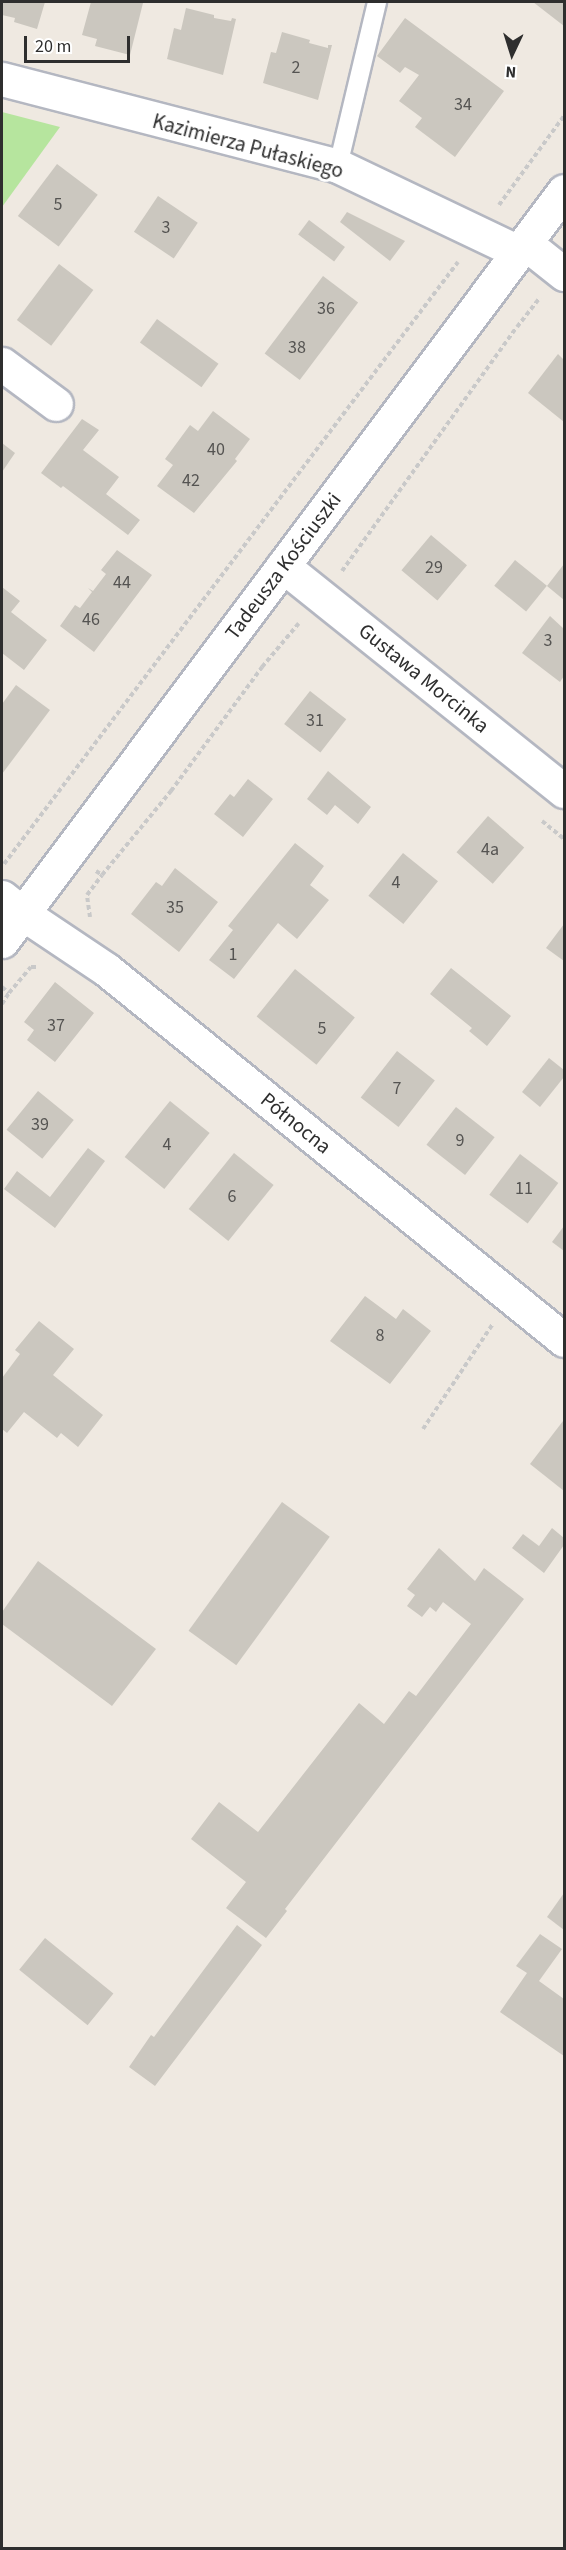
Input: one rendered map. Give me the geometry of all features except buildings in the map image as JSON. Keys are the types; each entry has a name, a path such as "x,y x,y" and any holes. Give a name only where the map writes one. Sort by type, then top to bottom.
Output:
{"street":[{"name":"Kazimierza Pułaskiego","path":"2,79 338,166 478,234 522,248 564,274"},
{"name":"Tadeusza Kościuszki","path":"2,941 12,905 283,566 564,191"},
{"path":"2,364 56,404"},
{"name":"Gustawa Morcinka","path":"283,566 564,791"},
{"name":"Północna","path":"12,905 107,970 564,1340"}],"lane":[{"path":"338,166 377,2"}],"path":[{"path":"2,867 478,234 564,116"},
{"path":"2,1004 9,993"},
{"path":"423,1429 511,1297"}],"green space":[{"path":"2,112 60,127 2,207"}]}
